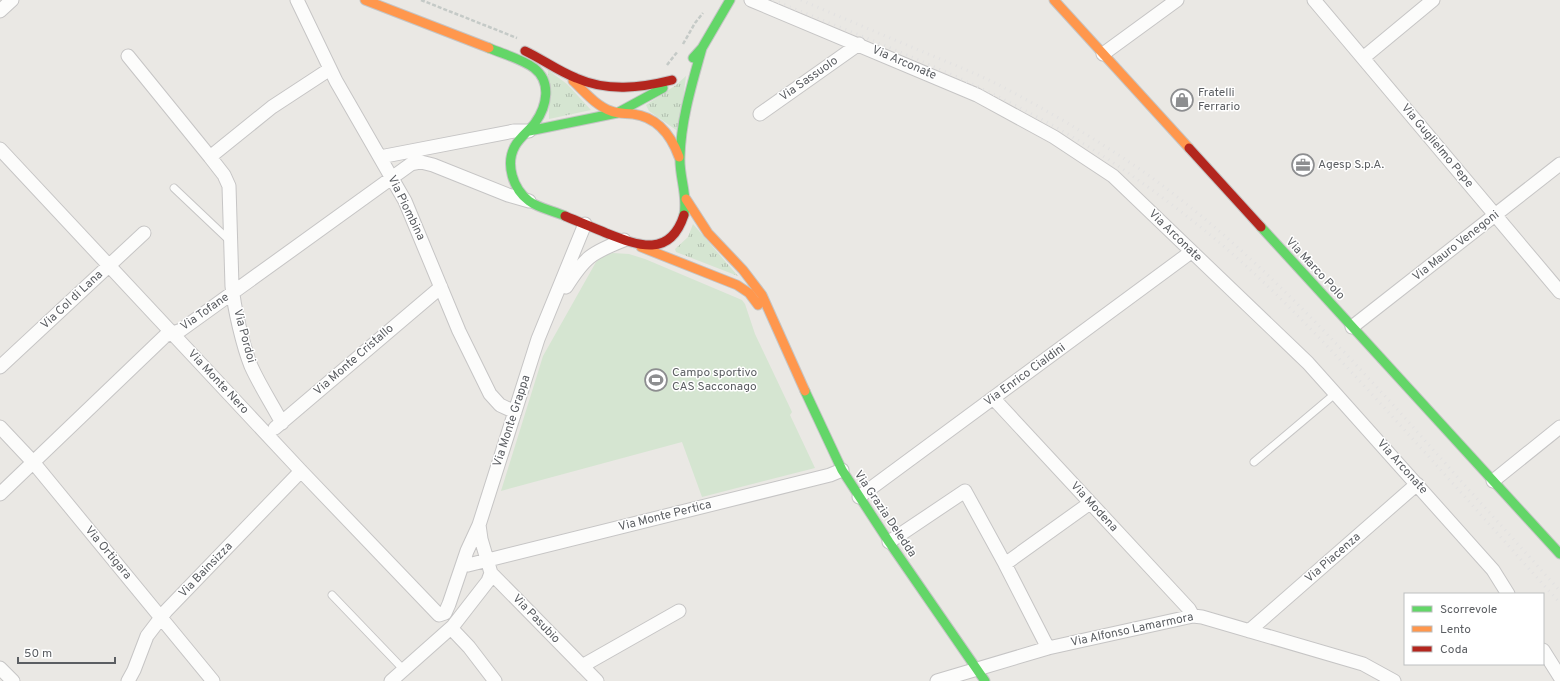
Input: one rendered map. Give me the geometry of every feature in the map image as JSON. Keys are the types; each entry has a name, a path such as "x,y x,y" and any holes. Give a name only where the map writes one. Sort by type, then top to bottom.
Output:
{"main road":[{"path":"365,0 511,57 534,68 541,75 545,81 547,91 546,100 540,118 514,148 510,172 515,185 530,201 585,224"},
{"path":"686,67 702,48 730,0"},
{"name":"Via Marco Polo","path":"1054,0 1560,554"},
{"path":"516,43 563,72 589,97 609,111 617,113"},
{"name":"Via Monte Grappa","path":"680,162 685,108 702,48"},
{"name":"Via Monte Grappa","path":"529,131 617,113 649,97 674,78 641,88 616,89 593,85 563,72"},
{"name":"Via Monte Grappa","path":"585,224 629,242 657,246 672,237 681,226 684,216 686,199 680,162 673,141 663,127 653,120 642,116 617,113"},
{"name":"Via Grazia Deledda","path":"686,199 708,233 756,286 766,303 785,349 842,470 889,542 985,681"},
{"name":"Via Grazia Deledda","path":"629,242 744,289 759,306 785,349"}],"street":[{"path":"0,11 12,0"},
{"name":"Via Piombina","path":"297,0 330,69 409,207 464,342 490,394 500,405 515,412"},
{"name":"Via Arconate","path":"751,0 859,44 977,95 1054,138 1116,179 1308,363 1493,570 1507,593"},
{"path":"1103,54 1177,0"},
{"name":"Via Guglielmo Pepe","path":"1314,0 1560,292"},
{"path":"1363,58 1433,0"},
{"name":"Via Sassuolo","path":"760,114 859,44"},
{"name":"Via Pordoi","path":"128,56 224,175 229,186 233,292 250,362 282,423"},
{"path":"210,157 272,106 330,69"},
{"path":"380,157 514,132 529,131"},
{"name":"Via Monte Nero","path":"0,149 437,614"},
{"name":"Via Tofane","path":"0,494 165,336 181,330 411,164 417,162 424,163 508,195 530,201"},
{"name":"Via Mauro Venegoni","path":"1352,327 1560,164"},
{"name":"Via Monte Grappa","path":"437,614 440,615 446,612 453,594 479,524 535,349 585,224"},
{"name":"Via Col di Lana","path":"0,367 144,233"},
{"name":"Via Monte Grappa","path":"547,318 581,264 597,251 629,242"},
{"name":"Via Enrico Cialdini","path":"859,497 994,399 1191,252"},
{"name":"Via Monte Cristallo","path":"267,434 282,423 404,317 441,287"},
{"name":"Via Modena","path":"994,399 1148,564 1193,616"},
{"path":"1493,481 1560,427"},
{"name":"Via Ortigara","path":"0,428 33,462 213,681"},
{"name":"Via Monte Pertica","path":"463,565 842,470"},
{"name":"Via Bainsizza","path":"128,681 134,670 147,636 161,617 301,471"},
{"name":"Via Piacenza","path":"1249,631 1417,484"},
{"path":"889,542 965,491 1005,564 1048,648"},
{"path":"1005,564 1090,503"},
{"name":"Via Monte Grappa","path":"479,524 481,539 491,573"},
{"path":"391,681 451,628 486,585 491,573"},
{"name":"Via Pasubio","path":"491,573 597,681"},
{"path":"453,594 460,601 473,601"},
{"path":"582,666 679,611"},
{"name":"Via Alfonso Lamarmora","path":"937,681 1048,648 1193,616 1202,617 1363,664 1394,681"},
{"path":"451,628 469,647 495,681"},
{"path":"1544,652 1560,677"},
{"path":"0,668 13,681"}],"lane":[{"path":"174,188 231,242"},
{"path":"1254,462 1336,393"},
{"path":"332,595 403,670"}],"path":[{"path":"420,0 516,43"},
{"path":"664,69 683,45 694,23 708,8"}],"green space":[{"path":"548,70 567,84 591,110 549,119"},
{"path":"686,76 679,132 649,111 646,105 676,85"},
{"path":"693,224 738,276 676,252 675,249 688,237"},
{"name":"Campo sportivo CAS Sacconago","path":"613,253 629,254 645,259 742,300 745,304 755,334 792,412 790,415 815,468 702,497 682,442 501,491 543,356 596,262 603,256"}],"railway":[{"path":"773,0 928,64 1040,118 1127,172 1176,208 1208,233 1262,280 1313,331 1363,384 1560,603"},
{"path":"801,0 999,85 1087,135 1138,168 1175,195 1246,254 1312,318 1406,419 1560,591"}],"traffic: fast":[{"path":"693,58 702,48 730,0"},
{"path":"489,48 518,59 529,65 540,74 543,80 546,94 545,102 535,123 515,146 511,160 512,176 523,196 529,201 541,208 565,216"},
{"path":"684,215 685,200 680,164 682,129 694,75 702,48"},
{"path":"529,131 617,113 663,88"},
{"path":"1261,227 1560,554"},
{"path":"805,391 842,470 889,542 985,681"}],"traffic: slow":[{"path":"365,0 489,48"},
{"path":"1054,0 1189,148"},
{"path":"573,81 600,106 616,113 642,116 656,123 672,141 679,157"},
{"path":"686,199 708,233 743,270 762,295 805,391"},
{"path":"641,247 737,285 749,293 758,305"}],"traffic: jam":[{"path":"525,51 569,75 600,85 612,87 636,87 672,80"},
{"path":"1189,148 1261,227"},
{"path":"565,216 630,242 652,245 662,243 671,238 678,229 684,215"}],"place":[{"name":"Fratelli Ferrario","path":"1182,100"},
{"name":"Agesp S.p.A.","path":"1303,165"},
{"name":"Campo sportivo CAS Sacconago","path":"656,380"}]}
